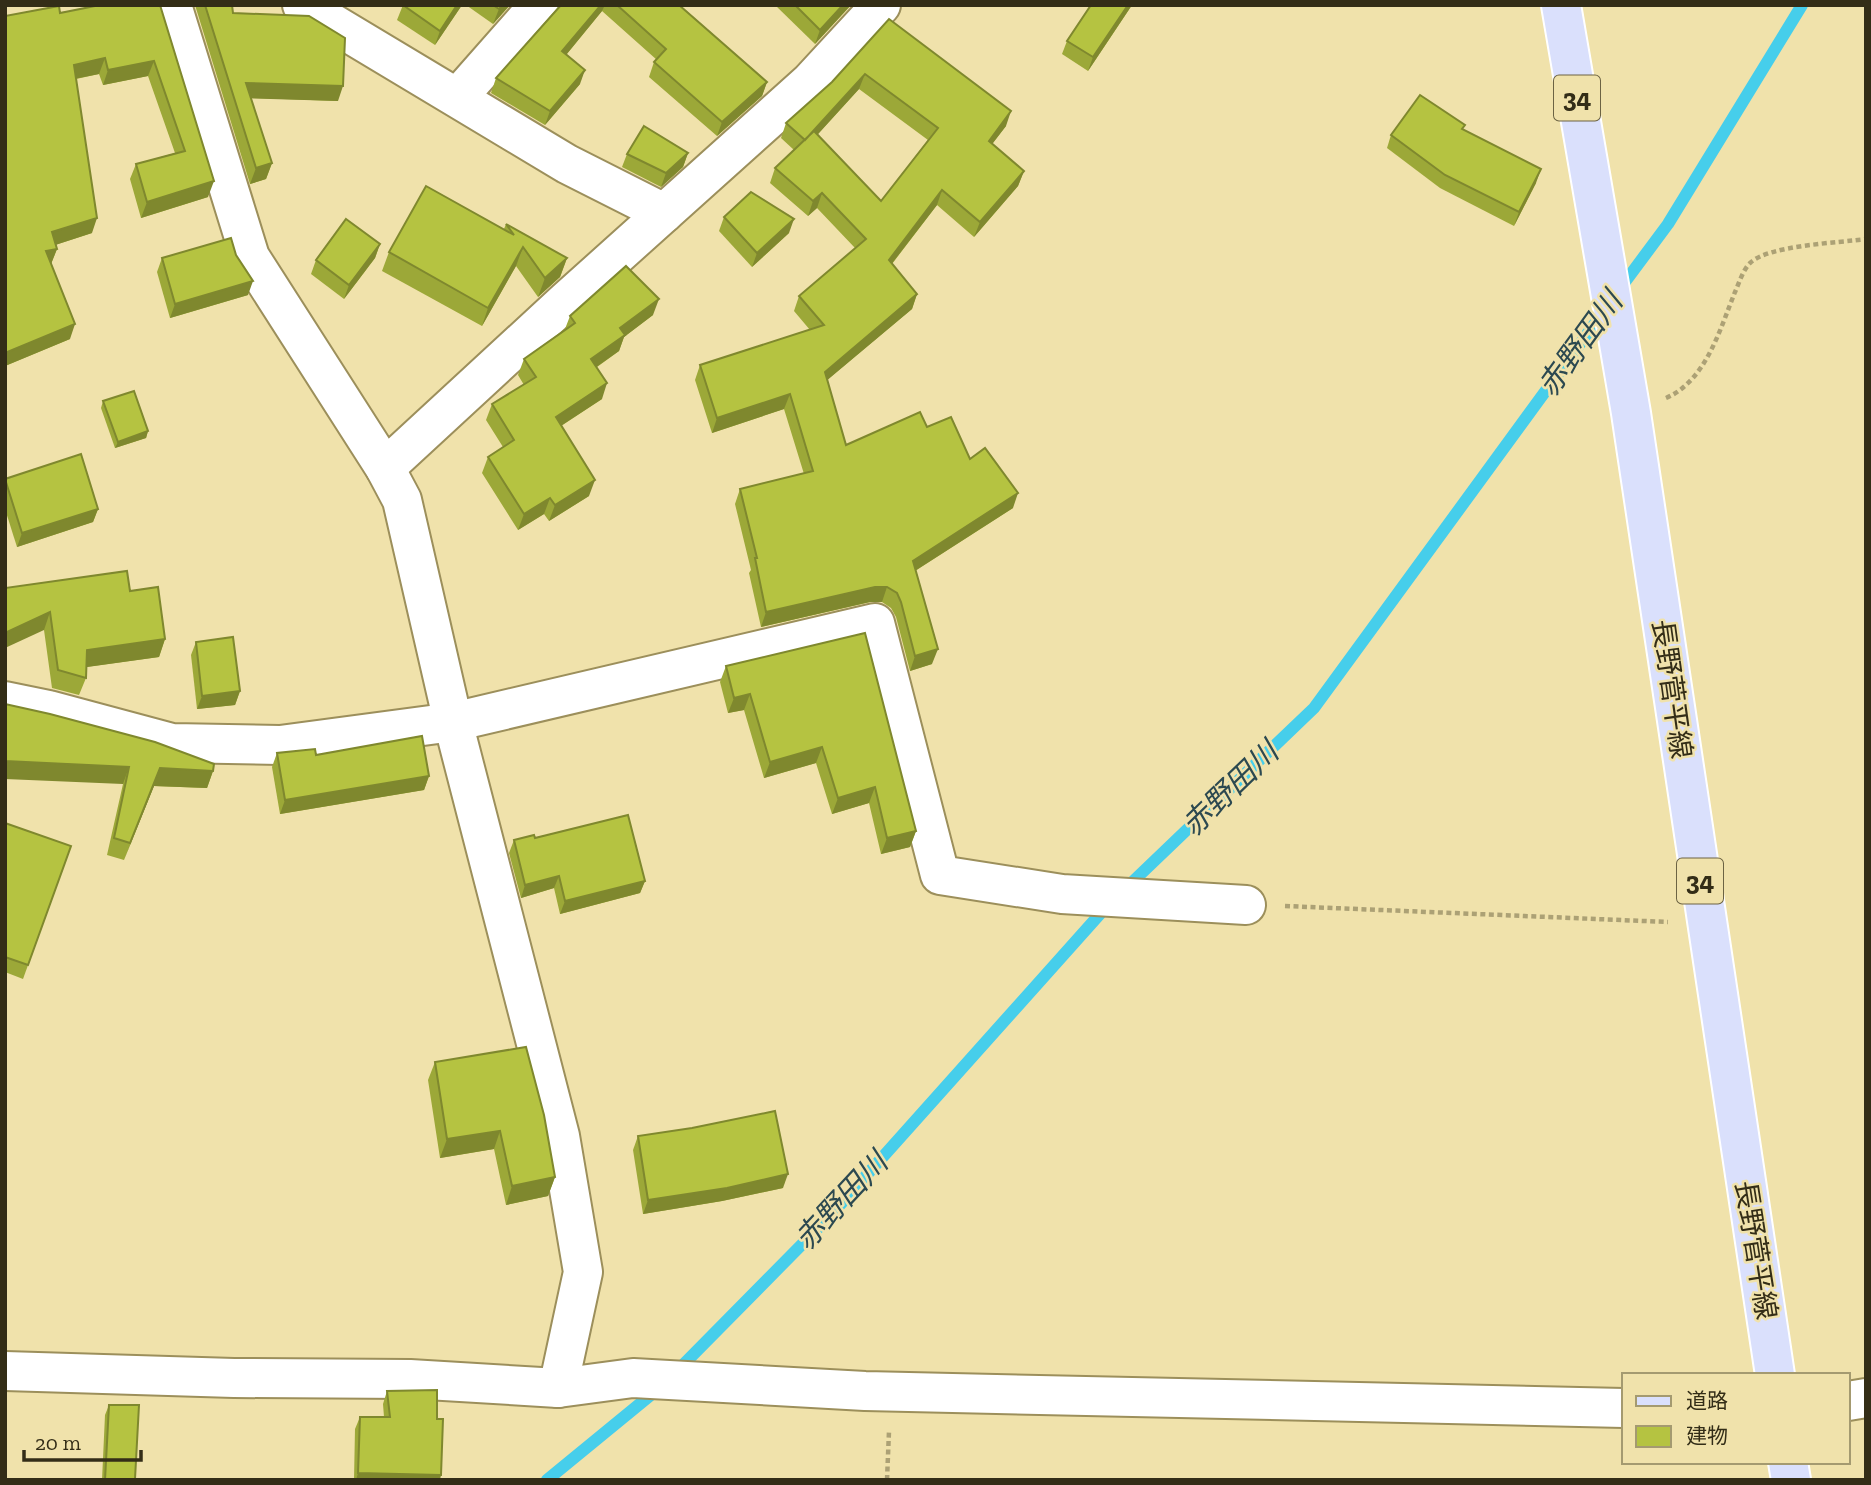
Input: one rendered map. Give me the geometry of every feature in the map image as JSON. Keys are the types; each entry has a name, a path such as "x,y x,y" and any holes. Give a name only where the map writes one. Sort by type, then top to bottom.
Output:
{"main road":[{"name":"長野菅平線","path":"1561,5 1628,400 1775,1373"}],"street":[{"path":"172,5 250,257 385,468 402,500 453,722 559,1136 583,1272 558,1388"},
{"path":"302,5 567,164 664,213"},
{"path":"458,97 539,5"},
{"path":"385,468 810,82 881,5"},
{"path":"5,701 172,743 280,745 453,722 875,623 940,875 1062,894 1246,905"},
{"path":"5,1371 234,1378 410,1379 558,1388 633,1378 877,1391 1622,1408"}],"path":[{"path":"1628,400 1681,392 1707,359 1749,263 1772,252 1866,239"},
{"path":"1246,905 1706,924"},
{"path":"877,1391 887,1480"}],"building":[{"path":"100,5 160,5 214,181 147,202 136,164 185,151 154,61 108,70 105,58 74,65 97,218 52,232 57,249 46,251 75,324 5,353 5,16 59,6 60,13"},
{"path":"205,5 232,5 233,13 309,16 345,38 343,86 246,83 272,163 256,168"},
{"path":"403,5 457,5 440,31"},
{"path":"561,5 601,5 562,51 585,70 550,111 496,78"},
{"path":"617,5 679,5 767,82 722,122 654,62 666,49"},
{"path":"795,5 843,5 820,30"},
{"path":"1091,5 1128,5 1093,57 1067,41"},
{"path":"889,19 1011,111 989,141 1024,171 980,222 942,190 889,260 917,294 825,372 846,445 920,412 927,427 951,417 970,459 985,448 1018,493 913,561 938,649 915,656 901,602 897,593 887,587 875,587 766,612 757,558 740,489 813,471 790,394 717,418 700,365 824,325 799,296 866,239 822,193 813,201 775,168 805,140 786,123 832,82","holes":["865,74 938,128 881,201 814,131 808,137"]},
{"path":"1420,95 1465,125 1462,129 1541,169 1519,212 1445,175 1391,135"},
{"path":"644,126 688,153 666,173 627,154"},
{"path":"426,186 514,235 506,224 567,258 545,278 523,247 488,308 389,252"},
{"path":"751,192 794,219 757,253 724,217"},
{"path":"346,219 380,244 349,285 316,260"},
{"path":"231,238 236,255 253,281 175,304 162,258"},
{"path":"626,266 659,299 620,328 625,335 591,359 607,383 556,417 595,480 555,505 550,498 524,514 488,457 514,440 492,404 536,377 524,359 575,323 570,316"},
{"path":"134,391 148,431 118,442 103,401"},
{"path":"81,454 98,509 22,533 5,479"},
{"path":"127,571 130,591 158,587 165,639 87,650 86,678 58,670 50,612 5,633 5,588"},
{"path":"865,633 916,831 887,838 875,787 838,798 822,747 770,762 750,694 734,698 726,666"},
{"path":"233,637 240,691 202,696 196,642"},
{"path":"5,704 155,742 214,764 213,771 160,768 130,843 114,838 129,767 5,761"},
{"path":"422,736 429,776 285,800 277,753 315,749 316,755"},
{"path":"628,815 645,881 565,901 559,876 525,885 514,840 534,835 535,838"},
{"path":"5,823 71,846 28,965 5,957"},
{"path":"526,1047 544,1115 555,1177 512,1186 500,1131 447,1139 435,1062"},
{"path":"775,1111 788,1174 727,1188 648,1200 638,1136"},
{"path":"437,1390 437,1419 443,1419 441,1475 358,1473 360,1417 390,1417 387,1391"},
{"path":"109,1405 139,1405 135,1479 145,1480 105,1480"}],"waterway":[{"name":"赤野田川","path":"1619,290 1668,224 1802,5"},
{"name":"赤野田川","path":"1124,890 1314,708 1604,311"},
{"name":"赤野田川","path":"676,1372 830,1216 1108,905"},
{"name":"赤野田川","path":"547,1480 658,1389"}]}
